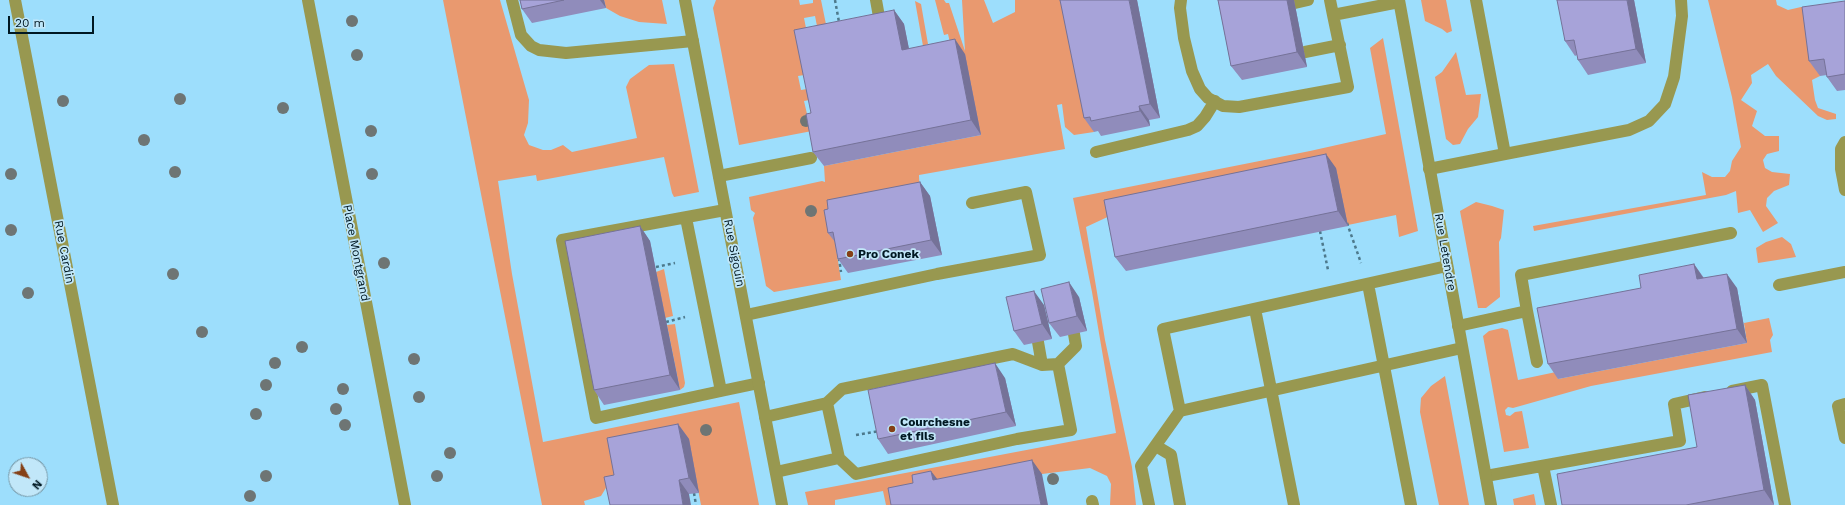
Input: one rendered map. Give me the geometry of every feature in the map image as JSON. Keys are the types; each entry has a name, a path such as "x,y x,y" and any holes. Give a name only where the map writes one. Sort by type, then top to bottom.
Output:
{"street":[{"name":"Rue Cardin","path":"15,0 113,505"},
{"name":"Place Montgrand","path":"308,0 405,505"},
{"path":"512,0 521,35 531,46 539,50 566,53 693,41"},
{"name":"Rue Sigouin","path":"685,0 782,505"},
{"path":"876,0 881,29"},
{"path":"1181,0 1180,8 1184,38 1192,71 1200,89 1208,98 1223,106 1239,107 1348,86 1330,0"},
{"path":"1294,3 1308,0"},
{"path":"1476,0 1505,154"},
{"path":"1429,168 1629,130 1649,121 1665,104 1674,77 1682,16 1681,0"},
{"path":"1333,15 1399,1"},
{"name":"Rue Letendre","path":"1399,1 1491,505"},
{"path":"1305,52 1340,45"},
{"path":"1096,152 1188,130 1196,126 1205,117 1215,102"},
{"path":"1845,142 1841,149 1841,168 1845,190"},
{"path":"719,176 811,158"},
{"path":"746,315 937,274 1040,255 1026,192 972,203"},
{"path":"725,210 562,240 596,418 759,383"},
{"path":"686,218 721,391"},
{"path":"1537,362 1521,276 1731,233"},
{"path":"1180,411 1163,328 1256,309 1447,266"},
{"path":"1778,284 1845,272"},
{"path":"1368,284 1411,505"},
{"path":"1256,309 1294,505"},
{"path":"1458,326 1527,311"},
{"path":"766,417 827,403 842,389 1013,354 1042,365 1058,364 1076,346 1074,334"},
{"path":"1038,342 1042,365"},
{"path":"1149,505 1141,466 1180,411 1384,364 1462,348"},
{"path":"827,403 839,458 856,474 1017,439 1071,430 1058,364"},
{"path":"1486,476 1680,441 1674,404 1762,385 1785,505"},
{"path":"1845,404 1838,406 1845,438"},
{"path":"1156,446 1170,455 1180,505"},
{"path":"776,472 839,458"},
{"path":"1543,466 1550,505"}],"path":[{"path":"835,0 841,29"},
{"path":"1346,219 1368,284"},
{"path":"1320,232 1333,292"},
{"path":"838,253 841,273"},
{"path":"656,267 663,265"},
{"path":"666,322 674,320"},
{"path":"874,432 883,431"},
{"path":"694,493 696,505"}],"shaded area":[{"path":"443,0 500,0 529,100 528,123 524,135 529,145 543,150 551,150 563,145 572,152 637,138 626,87 630,79 649,65 674,64 699,192 674,197 664,157 537,181 536,175 498,181 512,274 543,442 739,402 759,505 701,505 688,439 620,465 601,496 584,501 585,505 542,505"},
{"path":"604,0 662,0 667,24 639,22 620,16 606,8"},
{"path":"716,0 799,0 800,5 813,3 813,0 821,0 829,39 820,41 815,16 804,18 809,43 811,74 798,76 801,90 813,88 815,99 804,101 807,114 818,110 812,131 739,145 713,8"},
{"path":"935,0 944,0 946,3 949,3 965,51 962,0 984,0 993,23 1015,12 1015,0 1068,0 1094,132 1074,135 1065,127 1062,104 1057,105 1065,149 919,175 920,198 836,248 841,280 774,292 766,286 753,218 755,213 751,210 749,197 822,181 825,182 824,166 981,135 953,56 948,34 944,35"},
{"path":"1421,0 1446,0 1452,31 1447,33 1425,21"},
{"path":"1708,0 1776,0 1777,5 1788,10 1801,7 1814,7 1812,22 1820,76 1812,80 1815,100 1818,108 1836,114 1836,119 1827,120 1818,116 1776,76 1768,64 1751,75 1752,83 1741,100 1757,111 1752,126 1765,136 1779,136 1779,151 1767,154 1763,160 1765,168 1772,172 1790,174 1789,185 1774,191 1767,198 1766,206 1778,223 1763,232 1750,210 1738,213 1736,191 1726,195 1534,231 1533,226 1706,195 1702,172 1712,177 1725,177 1730,171 1732,161 1741,147 1732,97"},
{"path":"915,1 921,4 928,44 923,46"},
{"path":"1383,38 1418,231 1399,237 1396,215 1348,225 1114,214 1086,227 1105,340 1132,467 1136,505 1110,505 1111,484 1107,476 1090,468 1042,474 898,505 886,505 883,491 835,500 835,505 808,505 805,492 1116,433 1092,292 1073,198 1310,151 1386,134 1370,48"},
{"path":"1456,52 1466,95 1481,94 1478,117 1468,129 1460,144 1453,145 1446,139 1435,77 1442,72"},
{"path":"1476,202 1504,210 1501,238 1499,242 1500,297 1486,308 1478,308 1460,211"},
{"path":"1782,237 1791,244 1796,257 1758,263 1756,248 1766,242"},
{"path":"664,269 673,316 665,318 656,272"},
{"path":"1769,318 1773,335 1770,340 1772,352 1591,386 1513,408 1508,407 1505,410 1506,415 1510,416 1515,412 1522,411 1529,448 1504,452 1483,336 1489,331 1502,328 1508,330 1518,380 1556,372 1558,379 1747,343 1744,323"},
{"path":"675,324 685,383 684,387 680,390 667,325"},
{"path":"1445,376 1469,505 1439,505 1420,412 1421,398 1431,386"},
{"path":"1534,494 1536,505 1514,505 1513,499"}],"building":[{"path":"520,0 564,0 522,9"},
{"path":"1060,0 1129,0 1150,104 1139,106 1140,111 1091,121 1090,117 1084,118"},
{"path":"1218,0 1287,0 1297,52 1231,66"},
{"path":"1557,0 1627,0 1636,49 1578,60 1574,40 1565,41"},
{"path":"1845,1 1845,74 1827,77 1824,59 1809,61 1802,7"},
{"path":"894,10 902,50 955,39 971,120 813,152 806,114 811,113 794,30"},
{"path":"1326,154 1338,211 1115,257 1104,200"},
{"path":"920,182 931,240 838,259 833,232 828,233 824,210 828,209 827,200"},
{"path":"640,226 670,375 594,390 565,241"},
{"path":"1694,264 1697,279 1727,274 1737,329 1548,364 1537,308 1641,288 1639,275"},
{"path":"1069,282 1077,316 1049,323 1041,289"},
{"path":"1034,291 1042,324 1014,331 1006,297"},
{"path":"995,363 1006,412 878,439 868,390"},
{"path":"1745,385 1764,490 1686,505 1562,505 1557,474 1697,447 1688,395"},
{"path":"678,424 689,478 679,480 683,505 610,505 604,477 614,475 607,438"},
{"path":"1032,460 1041,505 891,505 888,488 913,483 912,475 931,471 933,480"}],"place":[{"name":"Pro Conek","path":"850,254"},
{"name":"Courchesne et fils","path":"892,429"}]}
